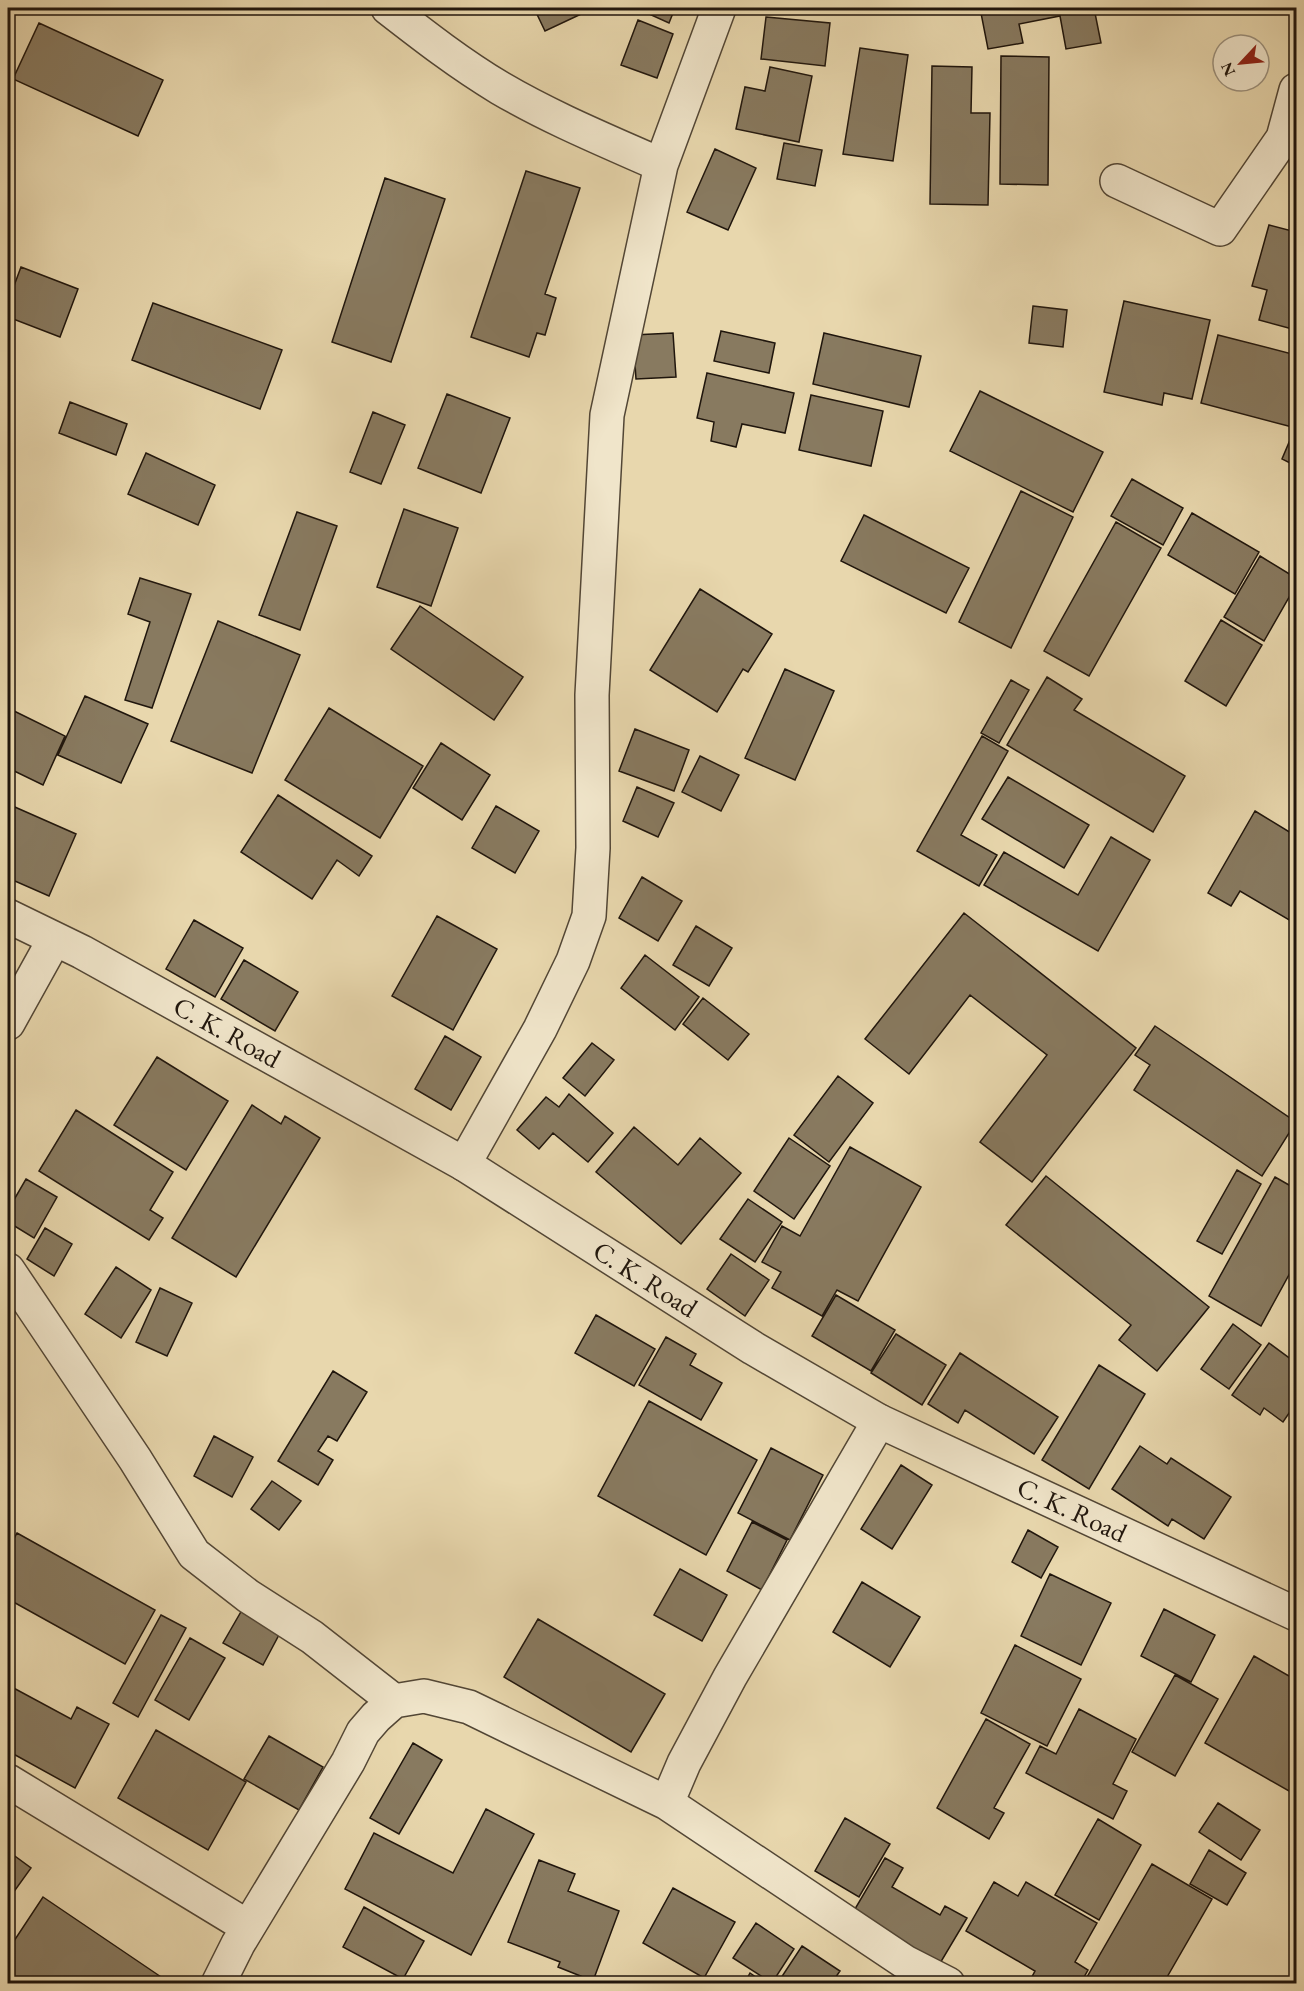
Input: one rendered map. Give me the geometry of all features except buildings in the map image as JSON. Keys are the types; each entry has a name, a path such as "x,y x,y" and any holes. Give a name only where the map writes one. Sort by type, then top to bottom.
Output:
{"street":[{"path":"388,8 447,54 501,88 551,115 661,165"},
{"path":"464,1164 540,1029 573,961 590,916 592,695 607,415 661,165 719,8"},
{"path":"1116,180 1220,229 1283,138 1296,90"},
{"name":"C. K. Road","path":"8,916 82,952 464,1164 753,1348 879,1421 1296,1614"},
{"path":"8,1023 54,940"},
{"path":"8,1270 135,1459 194,1554 248,1596 312,1637 394,1701"},
{"path":"666,1803 684,1763 730,1677 879,1421"},
{"path":"218,1983 248,1927 348,1762 363,1732 394,1701 424,1696 469,1707 666,1803 905,1962 948,1983"},
{"path":"8,1781 248,1927"}]}
